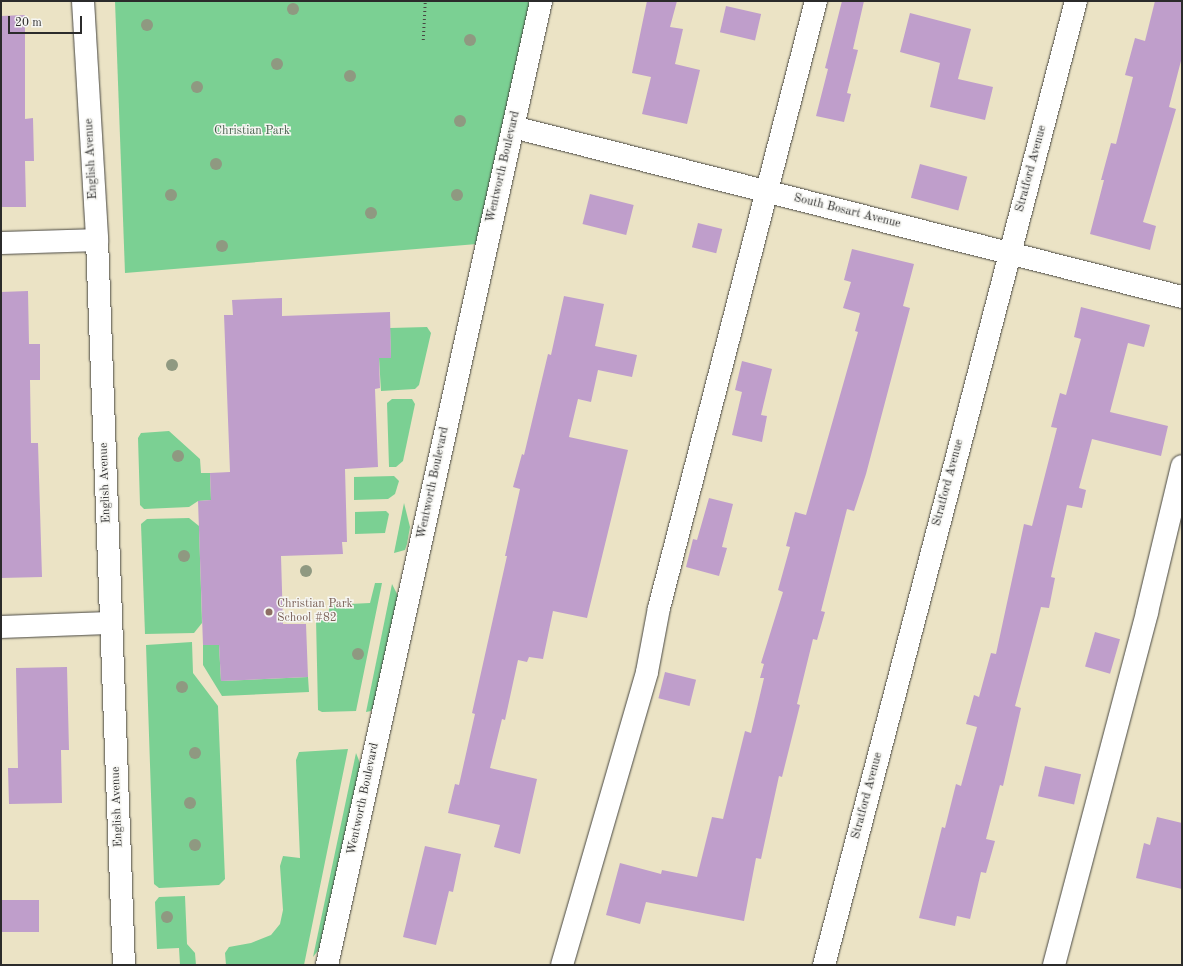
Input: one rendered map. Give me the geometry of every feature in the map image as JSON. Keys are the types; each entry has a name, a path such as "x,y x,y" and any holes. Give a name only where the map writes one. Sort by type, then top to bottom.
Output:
{"street":[{"name":"English Avenue","path":"83,1 97,240 124,965"},
{"name":"Wentworth Boulevard","path":"327,965 541,1"},
{"path":"562,965 647,672 660,608 715,401 744,273 768,192 816,1"},
{"name":"Stratford Avenue","path":"824,965 1076,1"},
{"name":"South Bosart Avenue","path":"513,127 1182,297"},
{"path":"1,243 97,240"},
{"path":"1054,965 1147,612 1182,466"},
{"path":"1,626 112,623"}],"path":[{"path":"423,40 425,1"}],"green space":[{"name":"Christian Park","path":"115,1 530,1 477,244 125,273"},
{"path":"427,327 431,333 419,385 415,389 381,391 379,358 391,358 390,328"},
{"path":"392,399 412,399 415,404 403,461 396,467 389,467 387,403"},
{"path":"169,431 200,459 201,473 210,473 211,500 198,501 189,507 144,509 140,505 138,438 141,433"},
{"path":"394,476 399,481 395,494 388,499 354,500 354,477"},
{"path":"404,503 410,527 407,544 405,550 394,553"},
{"path":"386,511 389,514 385,533 355,534 355,512"},
{"path":"189,518 199,526 202,623 194,633 145,634 141,524 147,519"},
{"path":"375,583 382,583 356,711 322,712 318,710 316,619 326,617 329,613 329,605 370,603"},
{"path":"392,584 399,598 378,700 371,711 366,712"},
{"path":"192,642 193,673 218,706 225,879 219,885 159,888 154,884 146,645"},
{"path":"203,645 219,645 221,681 308,677 309,692 222,696 203,665"},
{"path":"348,749 304,965 226,965 225,953 229,947 251,943 271,935 280,924 283,910 280,866 283,856 300,858 296,760 299,752"},
{"path":"356,753 362,768 323,944 313,957"},
{"path":"185,896 187,944 195,953 196,965 180,965 179,948 157,949 155,902 159,897"}],"building":[{"path":"647,1 677,1 670,27 683,29 675,64 700,70 687,124 642,114 651,77 632,73"},
{"path":"842,1 864,1 853,49 858,50 847,93 851,94 844,122 816,116 828,69 825,68"},
{"path":"1155,1 1182,1 1182,57 1169,107 1176,109 1143,222 1156,226 1150,250 1090,234 1104,180 1101,180 1111,143 1116,144 1133,77 1125,75 1135,38 1145,41"},
{"path":"726,6 761,14 755,40 720,32"},
{"path":"910,13 971,29 958,79 993,87 985,120 930,107 940,63 900,52"},
{"path":"25,15 25,119 33,118 34,161 25,161 26,207 1,207 1,16"},
{"path":"920,164 967,177 958,210 911,198"},
{"path":"590,194 634,205 626,235 583,224"},
{"path":"698,223 722,229 716,253 692,247"},
{"path":"852,249 914,264 903,306 910,308 866,474 854,511 847,509 821,611 825,612 817,640 813,639 797,704 800,705 782,777 779,776 761,859 756,858 744,921 646,902 640,924 606,915 620,863 661,874 662,870 697,877 712,817 723,819 745,731 751,733 764,678 760,678 764,664 761,663 783,592 778,590 790,547 786,546 795,512 806,515 858,332 855,331 860,313 843,308 851,282 844,280"},
{"path":"28,291 29,344 40,344 40,380 30,380 31,443 38,443 42,577 1,578 1,292"},
{"path":"564,296 604,304 595,346 637,355 632,377 598,370 591,402 578,399 569,437 628,450 587,618 553,611 543,659 529,657 527,662 518,660 505,720 502,719 490,768 537,779 520,854 494,847 500,825 448,813 455,784 459,785 475,714 472,713 507,556 505,556 520,489 513,487 522,454 524,455 548,354 551,355"},
{"path":"282,298 282,316 390,312 391,358 379,358 380,388 375,389 378,467 345,469 347,542 342,542 343,554 281,556 283,624 306,624 308,677 221,681 219,645 203,645 198,501 211,500 210,473 230,472 224,315 233,315 232,300"},
{"path":"1081,307 1150,325 1144,347 1128,343 1110,412 1168,426 1161,456 1092,439 1079,488 1086,490 1082,508 1067,505 1051,577 1055,578 1049,608 1041,607 1015,706 1021,708 1003,786 1000,785 986,839 995,841 986,873 981,872 970,919 957,916 955,926 919,918 942,827 945,828 956,784 961,786 977,727 966,724 974,695 979,697 991,653 996,654 1024,524 1032,526 1057,428 1051,427 1060,393 1066,395 1081,339 1074,337"},
{"path":"742,361 772,369 761,415 767,416 762,442 732,435 742,392 735,390"},
{"path":"709,498 733,504 722,547 727,548 719,576 686,567 693,539 697,540"},
{"path":"1095,632 1120,639 1110,674 1085,667"},
{"path":"67,667 69,750 61,750 62,803 9,804 8,768 18,768 16,668"},
{"path":"665,672 696,680 690,706 658,698"},
{"path":"1045,766 1081,774 1074,805 1038,796"},
{"path":"1157,817 1182,823 1182,889 1136,878 1144,843 1150,845"},
{"path":"425,846 461,854 453,892 449,891 436,945 403,937"},
{"path":"1,900 39,900 39,932 1,932"}],"place":[{"name":"Christian Park School #82","path":"269,612"}]}
